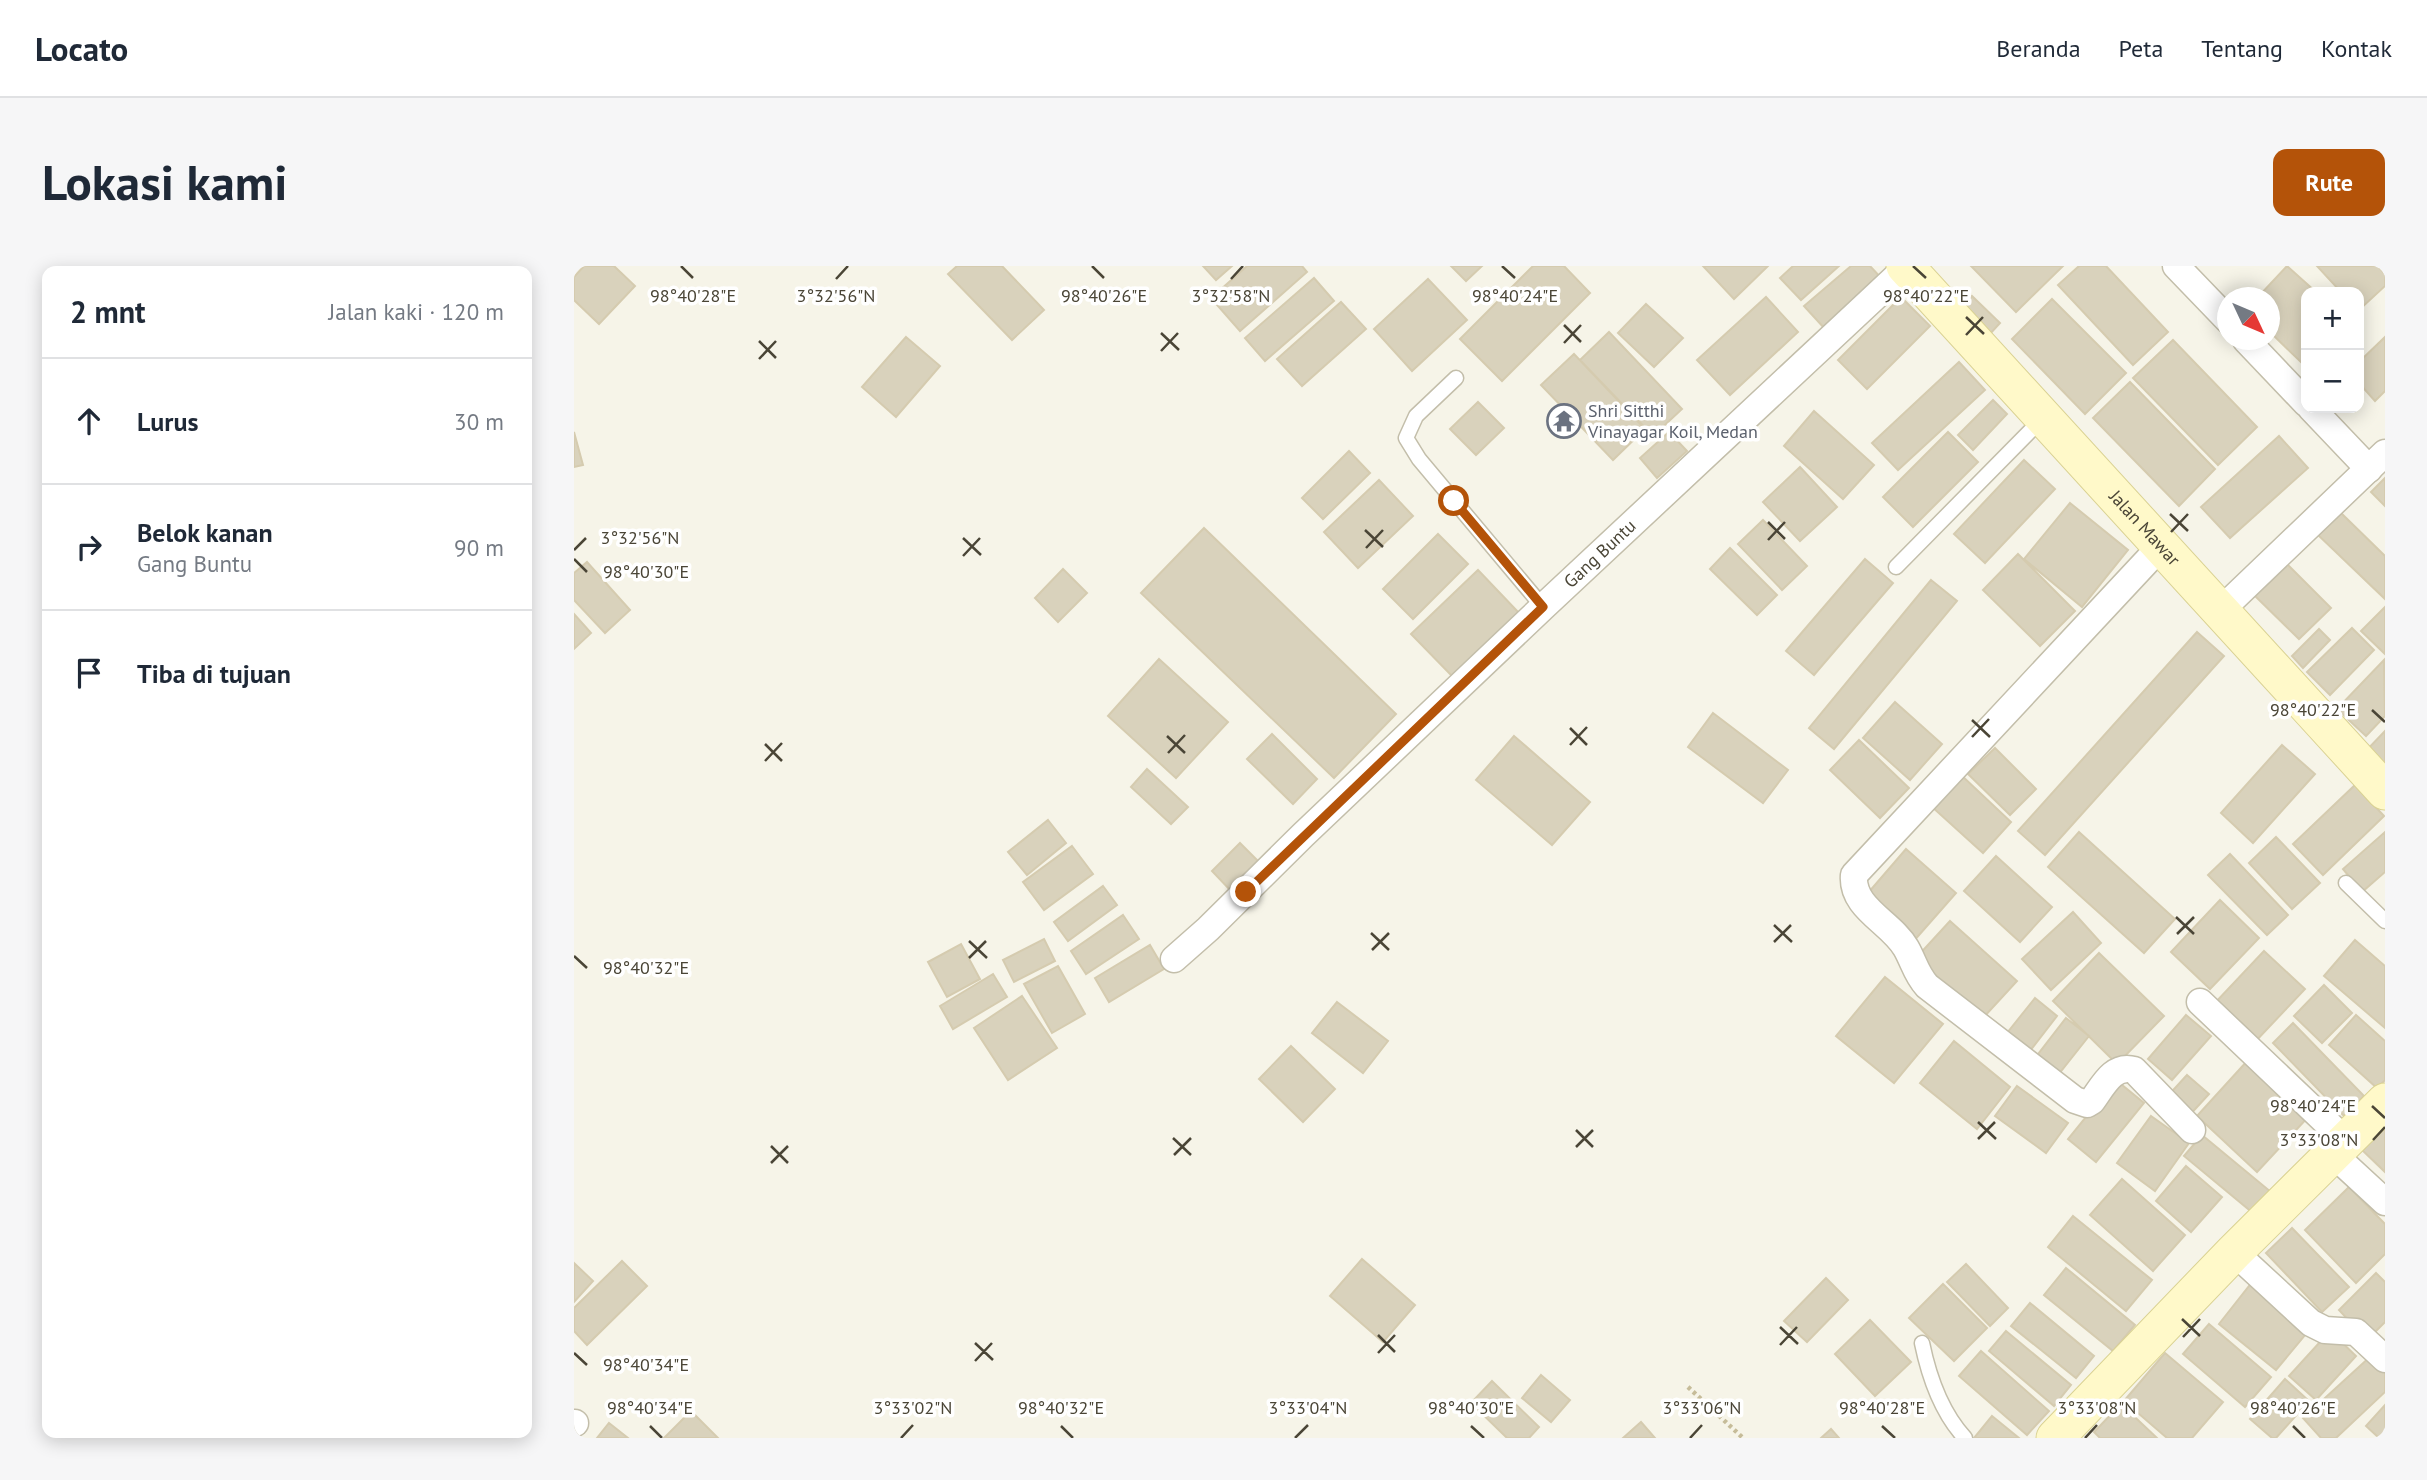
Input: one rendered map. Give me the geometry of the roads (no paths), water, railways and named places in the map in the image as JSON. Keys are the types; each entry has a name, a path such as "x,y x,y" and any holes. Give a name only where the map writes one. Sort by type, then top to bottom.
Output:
{"street":[{"path":"2176,266 2217,309"},
{"name":"Jalan Mawar","path":"1906,267 2385,790"},
{"name":"Gang Buntu","path":"1174,959 1543,607 1906,267"},
{"path":"2256,350 2301,398"},
{"path":"2221,610 2377,461 2317,413"},
{"path":"2162,545 1854,875 1853,884 1860,900 1904,945 1918,977 1927,986 2075,1100 2087,1104 2115,1071 2125,1068 2134,1070 2192,1130"},
{"path":"2200,1002 2339,1148 2385,1202"},
{"path":"2055,1438 2234,1252 2385,1102"},
{"path":"2234,1252 2311,1323 2325,1330 2356,1332 2385,1359"}],"lane":[{"path":"1456,378 1416,416 1406,438 1419,459 1543,607"},
{"path":"1896,567 2044,417"},
{"path":"2346,884 2385,921"},
{"path":"1922,1343 1927,1371 1937,1394 1965,1438"}],"place":[{"name":"Shri Sitthi Vinayagar Koil, Medan","path":"1564,421"}]}
